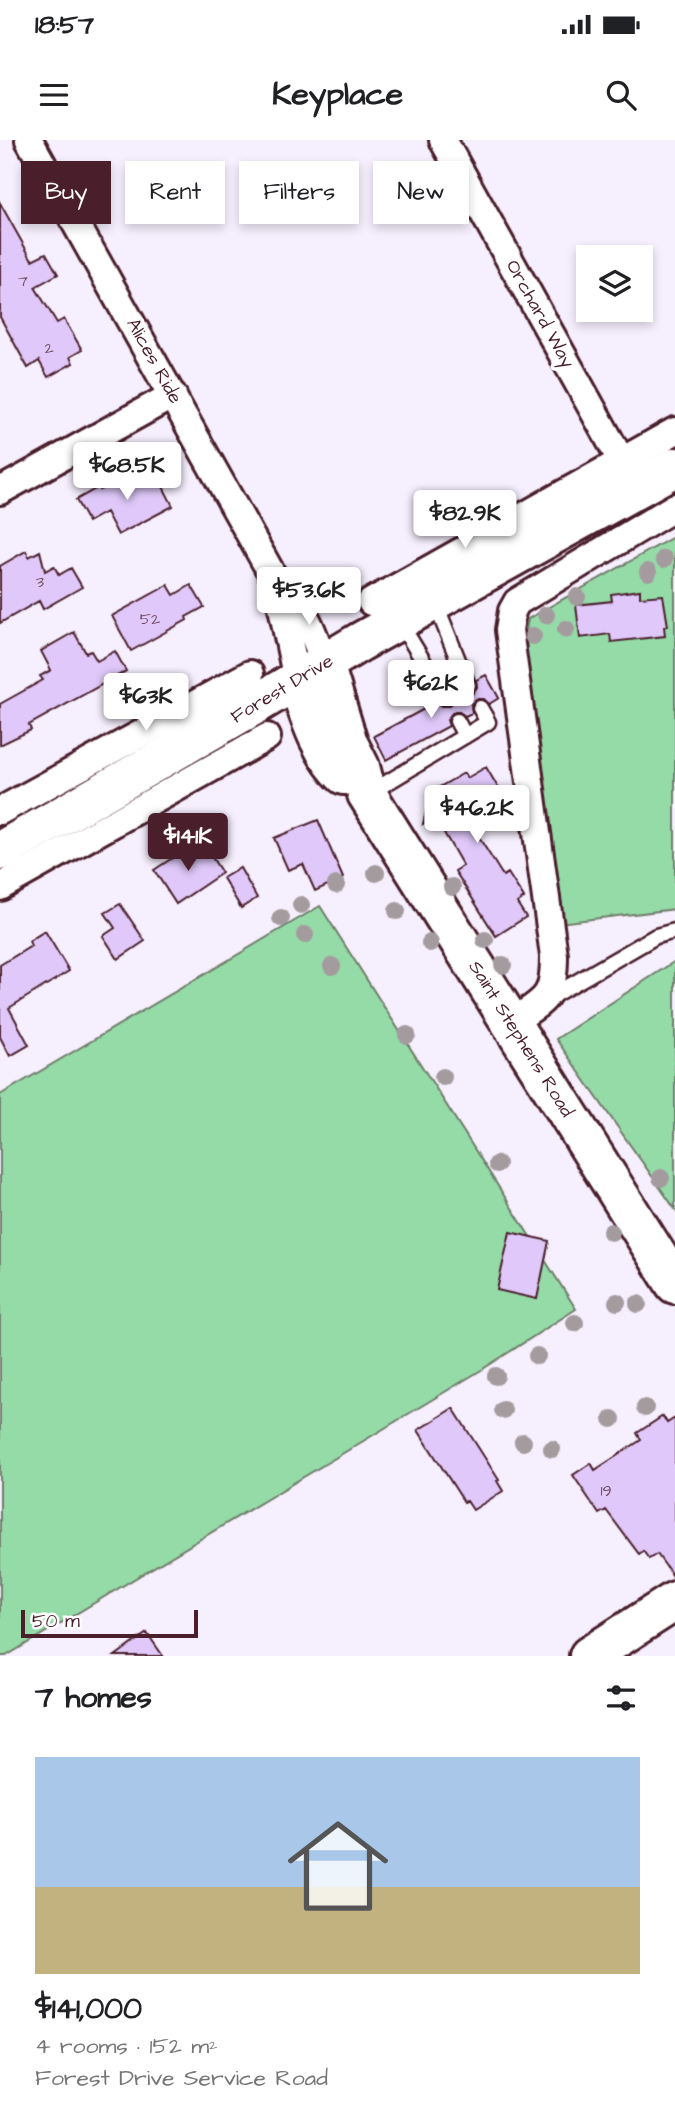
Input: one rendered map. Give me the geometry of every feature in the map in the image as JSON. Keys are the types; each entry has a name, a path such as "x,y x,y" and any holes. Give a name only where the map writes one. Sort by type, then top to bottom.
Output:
{"street":[{"name":"Alices Ride","path":"29,140 277,583 293,598 311,626 310,672"},
{"name":"Orchard Way","path":"443,140 629,475"},
{"path":"0,491 173,395"},
{"path":"385,611 629,475 675,431"},
{"name":"Forest Drive","path":"0,851 310,672 385,611 434,600 629,475 675,467"},
{"path":"511,1023 545,1000 554,973 554,956 509,630 512,611 517,602 675,507"},
{"name":"Saint Stephens Road","path":"310,672 360,767 367,794 675,1284"},
{"path":"0,811 250,674"},
{"path":"0,887 267,737"},
{"path":"589,1656 675,1602"}],"lane":[{"path":"434,600 468,685"},
{"path":"385,611 445,697"},
{"path":"367,794 488,722 480,708"},
{"path":"457,721 465,736"},
{"path":"545,1000 656,936 675,932"}],"green space":[{"path":"675,536 675,909 559,923 527,665 528,619"},
{"path":"320,906 576,1309 483,1369 6,1656 0,1656 0,1095"},
{"path":"675,961 675,1209 556,1039"}],"building":[{"path":"0,203 32,260 46,253 58,274 35,287 57,323 64,319 82,350 70,357 73,363 48,377 39,361 28,368 0,317"},
{"path":"132,473 137,483 156,473 173,506 118,535 106,512 88,522 76,500"},
{"path":"26,551 29,557 40,551 45,571 54,566 59,575 71,568 82,587 43,609 39,601 0,623 0,566"},
{"path":"168,585 174,595 191,585 204,607 186,617 187,620 131,651 112,616"},
{"path":"640,590 640,597 663,595 668,626 664,626 665,636 611,642 610,634 580,638 576,605 612,601 611,594"},
{"path":"74,632 86,653 91,651 97,661 115,651 126,671 29,725 31,730 0,745 0,704 43,680 40,676 51,670 41,651"},
{"path":"486,675 499,698 489,704 484,699 476,699 471,704 472,713 465,716 458,711 452,713 447,720 449,726 386,760 374,736 437,702 441,706 449,706 454,701 454,693 460,690 472,694 477,687 476,680"},
{"path":"486,767 506,801 506,809 473,828 503,876 508,873 524,898 517,903 526,917 496,936 455,871 463,866 435,817 423,824 431,792 464,773 467,778"},
{"path":"318,820 343,878 315,891 303,864 288,870 274,838"},
{"path":"204,845 222,873 176,904 154,870 183,851 187,856"},
{"path":"240,868 257,898 241,908 223,878"},
{"path":"120,904 145,941 118,959 103,936 115,928 105,913"},
{"path":"45,931 69,971 9,1008 29,1045 10,1056 0,1037 0,965 31,946 29,941"},
{"path":"510,1232 549,1241 537,1299 497,1290"},
{"path":"453,1408 499,1480 497,1481 503,1491 473,1510 467,1501 464,1502 418,1430"},
{"path":"663,1416 667,1423 675,1418 675,1579 657,1554 649,1559 643,1551 639,1554 606,1510 599,1514 573,1475 591,1463 595,1470 641,1440 637,1433"},
{"path":"147,1633 163,1656 115,1656"}]}
